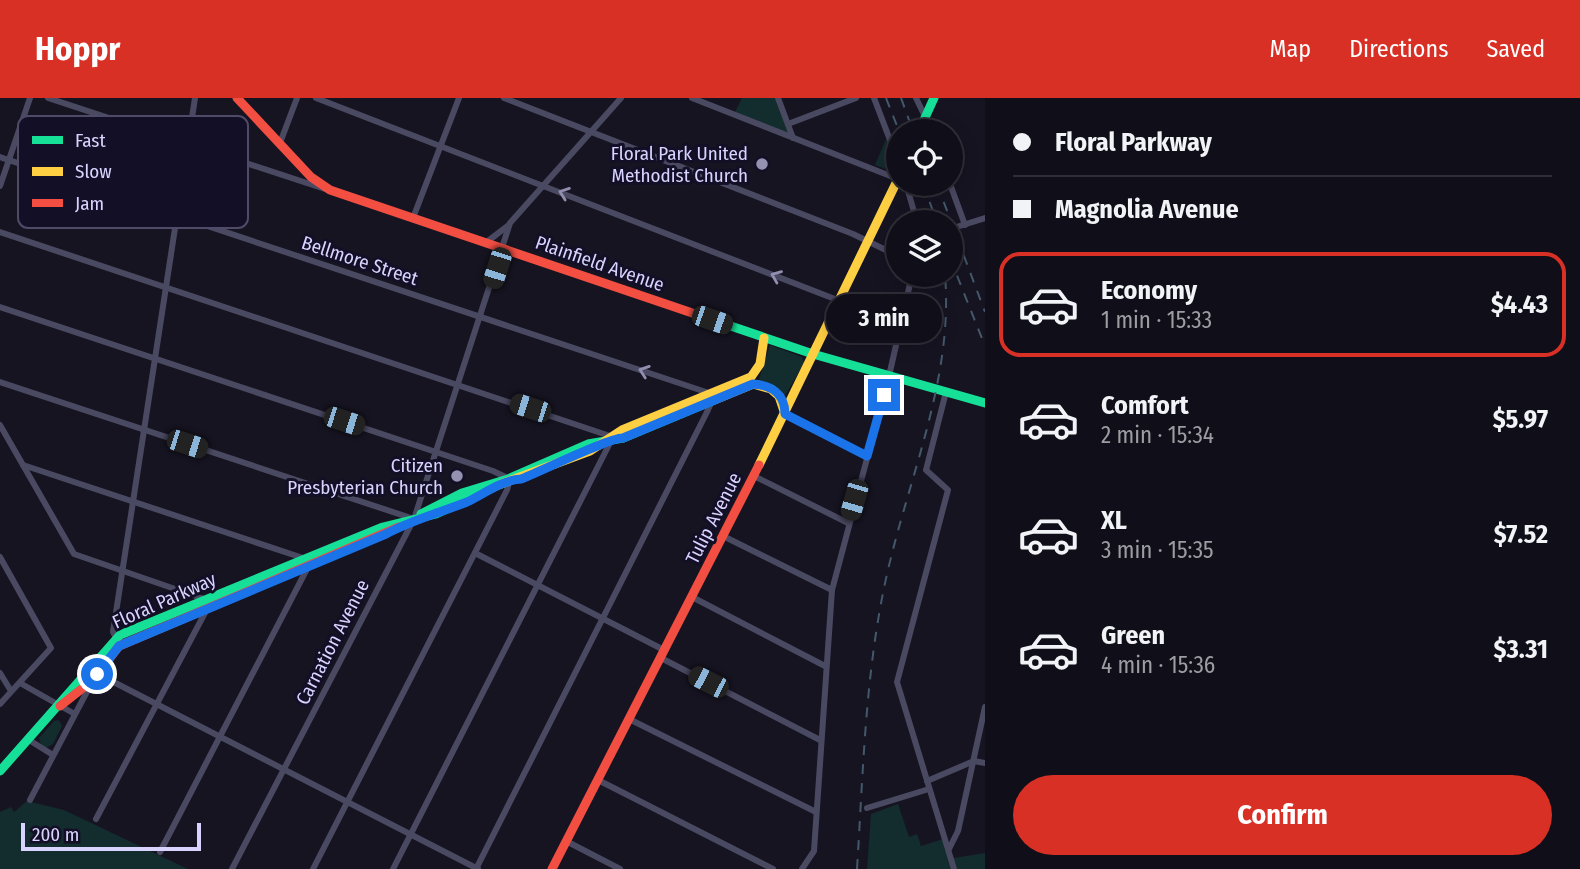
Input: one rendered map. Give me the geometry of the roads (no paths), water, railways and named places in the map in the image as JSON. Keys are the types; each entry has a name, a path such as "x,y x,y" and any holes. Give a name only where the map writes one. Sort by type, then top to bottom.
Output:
{"main road":[{"name":"Plainfield Avenue","path":"237,98 304,170 330,190 488,241 813,354 985,403"},
{"path":"924,119 934,98"},
{"name":"Tulip Avenue","path":"552,869 754,476 890,196"},
{"path":"764,338 760,364 752,381 778,394 785,414"},
{"name":"Floral Parkway","path":"0,771 60,706 63,698 93,674 116,639 463,499 510,479 519,472 554,462 613,437 621,430 657,419 752,381"}],"street":[{"path":"24,116 30,98"},
{"path":"48,98 102,116"},
{"path":"191,116 194,98"},
{"path":"280,143 297,98"},
{"path":"316,98 840,301"},
{"path":"413,218 459,98"},
{"path":"504,98 886,251"},
{"name":"Carnation Avenue","path":"488,241 510,223 621,98"},
{"path":"692,98 886,174"},
{"path":"778,98 793,138"},
{"path":"788,124 856,98"},
{"path":"874,98 886,130"},
{"path":"916,98 928,119"},
{"path":"926,115 927,98"},
{"path":"0,186 18,133"},
{"name":"Bellmore Street","path":"0,157 18,163"},
{"path":"248,164 330,190"},
{"path":"288,177 298,176 304,170"},
{"path":"954,196 965,225 985,218"},
{"name":"Carnation Avenue","path":"232,869 414,519 510,223"},
{"path":"116,639 122,573 174,228"},
{"name":"Bellmore Street","path":"215,228 710,397"},
{"path":"0,232 613,437 393,869"},
{"path":"802,869 813,856 832,590 889,376 909,287"},
{"path":"0,307 510,479 475,553 313,869"},
{"path":"0,382 414,519"},
{"path":"947,392 926,470 948,490 897,682 954,869"},
{"path":"30,800 93,674 220,736 476,869 710,397"},
{"path":"785,414 867,456"},
{"path":"0,425 74,554 206,604 96,819"},
{"path":"23,465 259,543 308,562 160,852"},
{"path":"754,476 848,523"},
{"path":"723,536 832,590"},
{"path":"475,553 603,617 662,654 820,740"},
{"path":"0,557 51,648 0,704"},
{"path":"692,597 825,666"},
{"path":"0,673 11,691"},
{"path":"20,683 73,713"},
{"path":"949,849 958,831 985,707"},
{"path":"629,719 816,812"},
{"path":"29,740 53,755"},
{"path":"927,781 974,761 985,762"},
{"path":"598,780 771,868"},
{"path":"867,808 929,789"},
{"path":"566,841 620,869"}],"railway":[{"path":"886,98 894,119"},
{"path":"901,98 909,119"},
{"path":"927,196 933,210"},
{"path":"942,196 985,312"},
{"path":"857,869 866,728 878,623 893,549 935,394 946,315 945,287"},
{"path":"962,287 985,346"}],"place":[{"name":"Floral Park United Methodist Church","path":"762,164"},
{"name":"Citizen Presbyterian Church","path":"457,476"}]}
